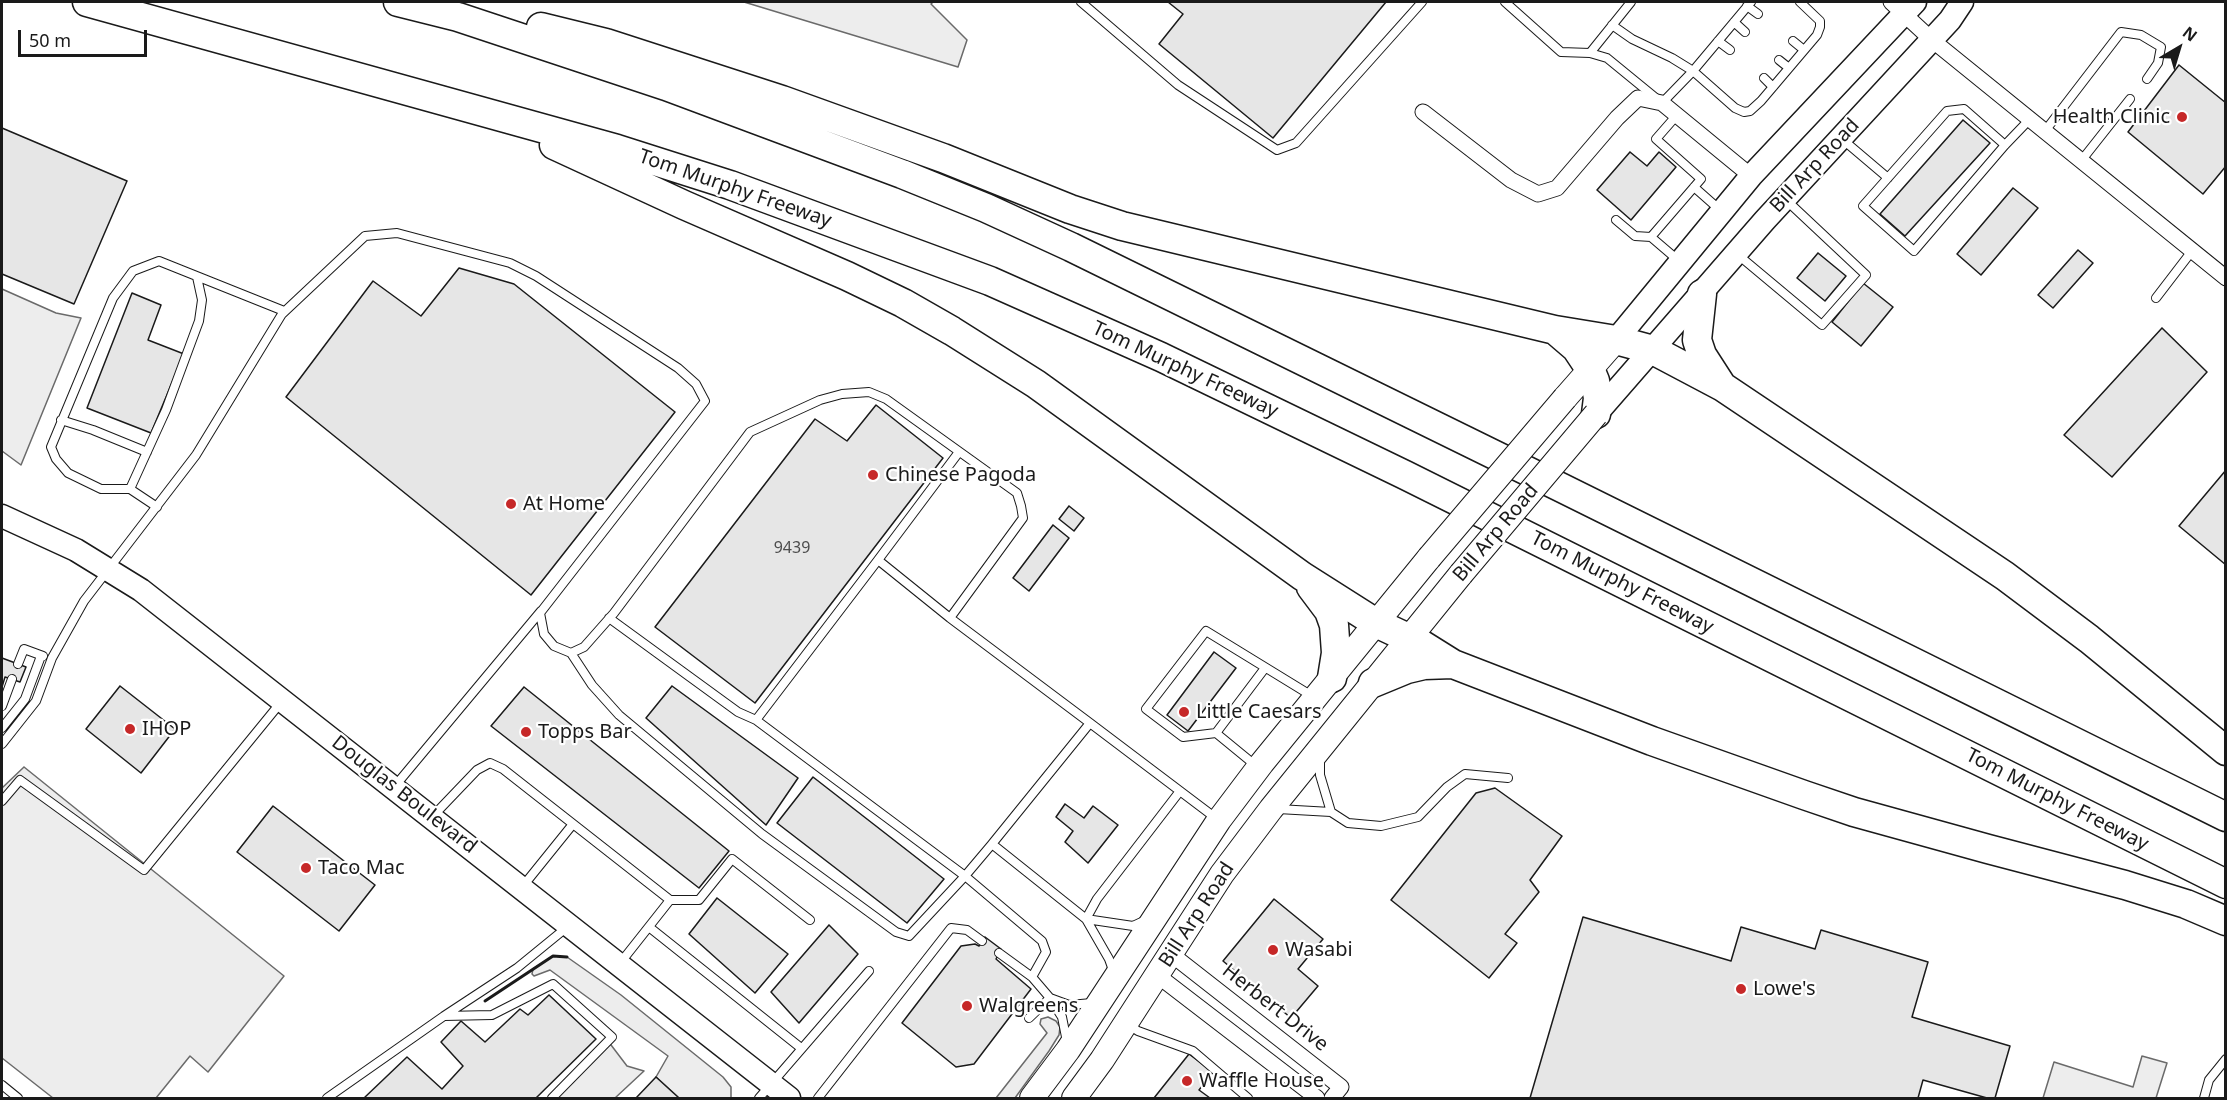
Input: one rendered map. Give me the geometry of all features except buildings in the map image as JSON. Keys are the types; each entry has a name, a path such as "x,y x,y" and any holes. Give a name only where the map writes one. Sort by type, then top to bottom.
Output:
{"highway":[{"name":"Tom Murphy Freeway","path":"87,2 617,149 729,185 916,252 1012,290 1161,357 1405,474 2226,884"},
{"path":"398,2 458,17 666,86 987,208 1082,252 1552,482 2226,817"},
{"path":"458,17 493,18 532,24 606,43 863,129 1070,209 1122,226 1555,330 1616,339 1653,350 1723,387 2005,576 2089,639 2226,751"},
{"path":"468,106 684,205 847,276 913,309 1002,361 1036,384 1302,576 1376,623 1409,638 1453,664 1652,741 1794,792 1887,821 2143,890 2186,904 2226,921"},
{"path":"1702,294 1697,340 1702,355 1723,387"},
{"path":"1555,330 1576,348 1590,369 1596,390 1596,414"},
{"path":"1302,576 1322,600 1334,625 1336,653 1323,689"},
{"path":"1372,683 1424,664 1453,664"}],"main road":[{"name":"Bill Arp Road","path":"1075,1098 1222,874 1319,748 1596,414 1784,198 1950,20 1962,2"},
{"name":"Bill Arp Road","path":"1032,1098 1068,1050 1219,820 1259,768 1429,558 1681,262 1751,176 1903,6"},
{"name":"Douglas Boulevard","path":"2,516 76,550 141,590 619,964 765,1091 789,1098"}],"street":[{"path":"1903,6 1932,40 2226,278"},
{"path":"1423,112 1511,180 1538,194 1557,188 1617,118 1638,98 1662,103 1751,176"},
{"name":"Herbert Drive","path":"1171,954 1337,1093"},
{"path":"1157,975 1317,1098"}],"lane":[{"path":"1081,2 1178,85 1277,150 1296,143 1422,2"},
{"path":"1505,2 1562,52 1590,53 1607,58 1662,103 1693,71 1749,4 1758,14"},
{"path":"1590,53 1631,2"},
{"path":"1612,25 1632,39 1693,71 1735,108 1744,112 1755,108 1804,50 1820,27 1817,17 1800,2"},
{"path":"1734,22 1745,32"},
{"path":"2045,131 2121,32 2141,35 2161,46 2158,63 2147,79"},
{"path":"1718,41 1730,50"},
{"path":"1793,41 1804,50"},
{"path":"1779,60 1789,68"},
{"path":"1764,78 1773,87"},
{"path":"2081,161 2130,99"},
{"path":"2005,145 1964,109 1947,111 1863,206 1914,251 2030,119"},
{"path":"1651,237 1701,179 1656,139 1677,115"},
{"path":"1841,138 1888,178"},
{"path":"1694,187 1722,212"},
{"path":"1737,253 1822,325 1866,275 1784,198"},
{"path":"1616,220 1635,236 1651,237 1681,262"},
{"path":"2,744 36,701 52,658 84,601 196,455 284,311 365,236 397,233 510,263 536,276 678,368 696,384 705,401 543,610 394,787"},
{"path":"2156,298 2192,251"},
{"path":"157,507 130,489 101,489 68,473 56,459 51,447 113,298 134,271 159,261 284,311"},
{"path":"130,489 166,410 199,321 202,300 197,277"},
{"path":"571,653 585,647 609,618 750,432 819,400 842,394 869,392 886,399 1017,493 1022,506 1023,518 950,618"},
{"path":"61,420 147,452"},
{"path":"756,720 959,452"},
{"path":"878,561 950,618 1219,820"},
{"path":"543,610 540,613 544,634 554,646 571,653 592,685 619,715 762,834 896,932 909,936 965,876 1090,723"},
{"path":"609,618 738,712 756,720 965,876 1042,941 1046,952 1032,977"},
{"path":"1259,768 1216,733 1183,737 1146,710 1206,632 1265,668 1323,689"},
{"path":"18,664 24,649 52,658"},
{"path":"2,729 25,699 41,656"},
{"path":"1216,733 1265,668"},
{"path":"2,706 12,679"},
{"path":"2,801 20,780 144,870 283,700"},
{"path":"1319,748 1320,775 1331,812"},
{"path":"432,817 477,770 490,763 503,769 670,900 699,900 732,859 810,920"},
{"path":"1271,809 1331,812 1348,823 1382,826 1418,817 1447,787 1465,774 1508,778"},
{"path":"1086,919 1096,898 1180,791"},
{"path":"522,888 573,824"},
{"path":"992,844 1086,919 1109,959 1115,977"},
{"path":"619,964 670,900"},
{"path":"1086,919 1132,926 1155,915"},
{"path":"327,1098 517,968 569,925"},
{"path":"649,927 801,1048"},
{"path":"818,1098 951,928 967,930 982,941"},
{"path":"999,953 1032,977 1050,998 1062,1017 1068,1050"},
{"path":"765,1091 869,971"},
{"path":"444,1016 492,1015 553,984 612,1037 552,1098"},
{"path":"1050,998 1069,1005 1091,1003 1101,999"},
{"path":"1029,1018 1050,998"},
{"path":"1126,1023 1138,1032 1193,1051 1248,1098"},
{"path":"2204,1098 2209,1080 2226,1059"},
{"path":"2,1085 18,1098"}],"shaded area":[{"path":"744,2 933,2 931,4 967,40 958,67"},
{"path":"2,289 56,313 81,318 21,465 2,451"},
{"path":"24,767 284,976 208,1072 190,1056 156,1098 53,1098 2,1058 2,788"},
{"path":"553,956 567,957 621,995 723,1077 731,1087 731,1098 679,1098 656,1077 668,1056 550,970 534,976 532,974 533,969"},
{"path":"1048,1017 1056,1021 1060,1027 1059,1035 1049,1051 1015,1098 996,1098 1047,1033 1040,1024 1041,1019"},
{"path":"608,1041 627,1066 644,1071 615,1098 552,1098"},
{"path":"2142,1056 2167,1063 2156,1098 2043,1098 2054,1062 2133,1087"}],"wall":[{"path":"485,1001 553,956 567,957"}],"place":[{"name":"Health Clinic","path":"2182,117"},
{"name":"Chinese Pagoda","path":"873,475"},
{"name":"At Home","path":"511,504"},
{"name":"Little Caesars","path":"1184,712"},
{"name":"IHOP","path":"130,729"},
{"name":"Topps Bar","path":"526,732"},
{"name":"Taco Mac","path":"306,868"},
{"name":"Wasabi","path":"1273,950"},
{"name":"Lowe's","path":"1741,989"},
{"name":"Walgreens","path":"967,1006"},
{"name":"Waffle House","path":"1187,1081"}]}
